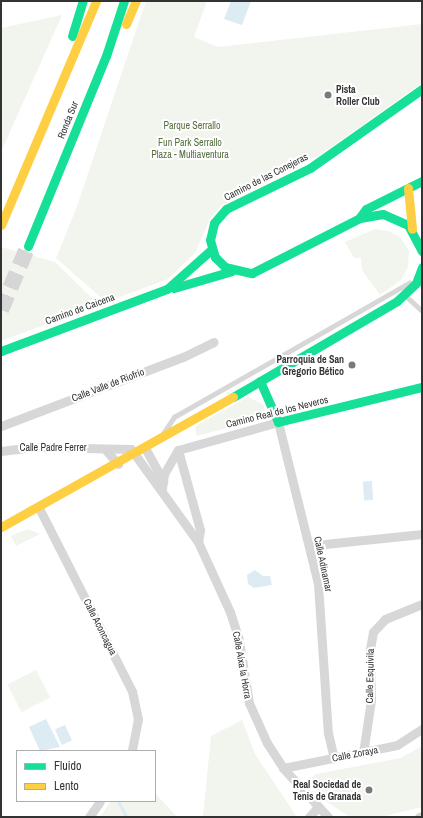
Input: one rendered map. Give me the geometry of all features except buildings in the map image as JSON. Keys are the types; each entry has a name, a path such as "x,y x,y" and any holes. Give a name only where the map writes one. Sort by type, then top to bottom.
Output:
{"main road":[{"path":"64,82 67,52 83,1"},
{"name":"Ronda Sur","path":"1,225 64,82 96,1"},
{"name":"Ronda Sur","path":"28,246 106,56 124,1"},
{"path":"106,56 136,1"},
{"name":"Camino de las Conejeras","path":"232,271 220,263 212,249 212,227 222,212 310,168 422,89"},
{"path":"360,218 366,210 422,181"},
{"path":"408,188 407,203 412,229 422,251"},
{"path":"232,271 259,271 360,218 388,215 412,229"},
{"name":"Camino de Caicena","path":"167,289 212,249"},
{"path":"210,275 220,263"},
{"path":"1,527 39,508 118,464 405,295 419,277 422,267"},
{"path":"192,268 199,279"},
{"name":"Camino de Caicena","path":"1,351 167,289 210,275 232,271"},
{"name":"Calle Adinamar","path":"260,381 278,422"},
{"name":"Camino Real de los Neveros","path":"278,422 422,387"}],"street":[{"name":"Calle Valle de Riofrío","path":"1,426 183,357 214,342"},
{"name":"Camino Real de los Neveros","path":"178,450 278,422"},
{"name":"Calle Adinamar","path":"278,422 318,584 328,733 334,758"},
{"name":"Calle Padre Ferrer","path":"1,451 34,447 105,449 123,447 135,454"},
{"name":"Calle Aixa la Horra","path":"145,448 188,534 198,542 239,640 249,703 283,768 318,808 328,817"},
{"path":"105,449 118,464"},
{"path":"163,484 178,450"},
{"name":"Calle Aixa la Horra","path":"178,450 200,530 198,542"},
{"name":"Calle Aixa la Horra","path":"135,454 163,484"},
{"name":"Calle Aconcagua","path":"39,508 132,691 138,719 132,750"},
{"path":"315,545 422,534"},
{"name":"Calle Esquivila","path":"363,753 371,700 370,649 373,632 385,619 422,604"},
{"name":"Calle Zoraya","path":"283,768 397,745 422,729"},
{"path":"89,817 99,802"},
{"path":"309,817 318,808"}],"lane":[{"path":"161,439 174,417 419,277"},
{"path":"405,295 421,310"}],"green space":[{"name":"Parque Serrallo","path":"146,1 207,1 194,37 218,47 422,24 422,83 323,153 222,205 211,217 195,253 168,279 106,302 56,258 76,209"},
{"path":"62,15 1,152 1,28"},
{"path":"375,229 389,231 401,238 409,251 408,267 401,280 380,295 362,270 361,258 354,258 345,242"},
{"path":"1,247 55,262 99,305 1,341"},
{"path":"248,397 264,405 264,418 197,436 195,428 199,424"},
{"path":"28,529 40,534 16,546 11,536"},
{"path":"36,670 50,698 22,712 7,685"},
{"path":"242,720 255,754 297,817 203,817 211,736"},
{"name":"Real Sociedad de Tenis de Granada","path":"422,746 422,807 381,817 350,817 324,800 309,780 316,774 401,758"},
{"path":"156,794 177,817 100,817 110,802 156,802"}],"shaded area":[{"path":"231,1 251,1 242,25 224,19"},
{"path":"363,481 372,481 373,500 364,500"},
{"path":"255,570 263,576 270,576 272,585 254,588 248,584 247,575"},
{"path":"46,719 60,747 40,750 29,727"},
{"path":"65,725 72,741 62,745 55,729"}],"waterway":[{"path":"118,802 126,817"}],"tunnel":[{"path":"1,310 28,246"}],"traffic: fast":[{"path":"72,36 83,1"},
{"path":"28,246 106,56 124,1"},
{"path":"422,89 310,168 226,209 214,223 210,240 215,257 225,267 252,273 360,218 383,214 408,225 422,251"},
{"path":"360,217 366,209 422,181"},
{"path":"1,351 167,289 212,249"},
{"path":"233,397 397,301 416,283 422,267"},
{"path":"174,288 232,271"},
{"path":"260,381 278,422 422,387"}],"traffic: slow":[{"path":"1,225 96,1"},
{"path":"126,24 136,1"},
{"path":"408,188 412,229"},
{"path":"1,527 233,397"}],"place":[{"name":"Pista Roller Club","path":"328,95"},
{"name":"Parroquia de San Gregorio Bético","path":"352,365"},
{"name":"Real Sociedad de Tenis de Granada","path":"369,790"}],"park label":[{"name":"Fun Park Serrallo Plaza - Multiaventura","path":"190,148"}]}
